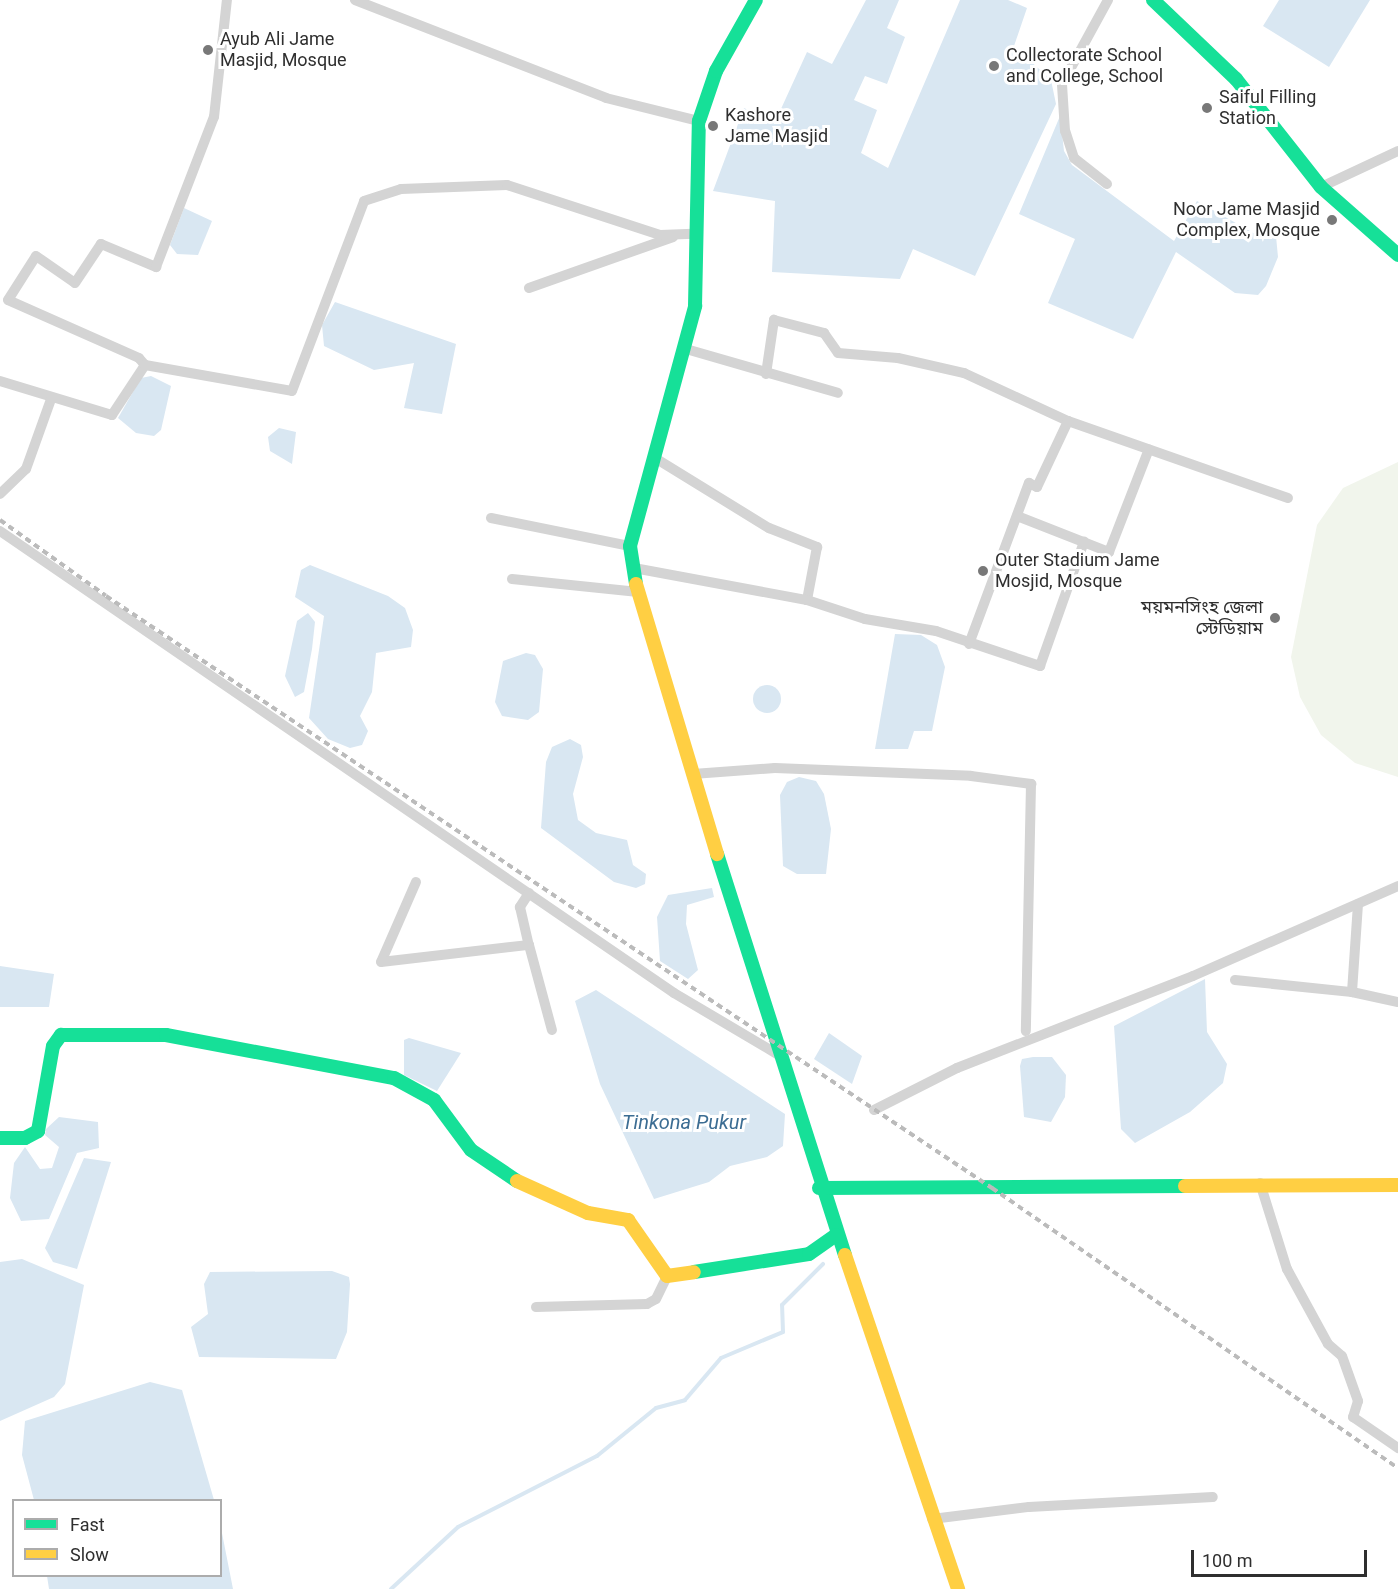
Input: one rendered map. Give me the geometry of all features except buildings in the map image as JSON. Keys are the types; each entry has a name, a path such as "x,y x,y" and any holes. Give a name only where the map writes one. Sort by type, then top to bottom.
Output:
{"main road":[{"path":"756,0 716,72 699,122 693,234 694,306 686,349 630,546 638,592 777,1054 819,1188 933,1519 954,1588"},
{"path":"1153,0 1236,79 1321,186 1398,255"},
{"path":"0,1138 26,1138 38,1131 53,1046 69,1033 166,1035 394,1078 434,1100 471,1150 511,1178 588,1213 628,1220 667,1276 809,1254 836,1235"},
{"path":"819,1188 1260,1183 1398,1185"}],"street":[{"path":"227,0 214,117 156,267 101,244 75,283 36,256 8,300 139,358 145,365 292,391 364,201 401,189 507,185 660,235 693,234"},
{"path":"355,0 606,98 699,122"},
{"path":"1107,184 1074,158 1065,131 1062,84 1108,0"},
{"path":"1321,186 1398,151"},
{"path":"529,288 678,235"},
{"path":"766,374 774,320 824,333 838,353 898,358 964,373 1068,421 1288,498"},
{"path":"686,349 838,393"},
{"path":"0,381 51,399 112,415 145,365"},
{"path":"0,494 26,469 51,399"},
{"path":"969,644 1029,483 1037,487 1068,421"},
{"path":"1017,516 1109,552 1149,449"},
{"path":"655,458 769,528 817,547 807,600"},
{"path":"491,518 630,546"},
{"path":"0,531 674,993 777,1054"},
{"path":"634,568 807,600 865,619 936,631 1040,666 1084,542"},
{"path":"512,579 638,592"},
{"path":"693,774 775,768 982,776 1031,784 1026,1031"},
{"path":"416,882 381,962 529,945"},
{"path":"874,1110 957,1068 1194,976 1398,886"},
{"path":"529,893 520,906 552,1030"},
{"path":"1352,992 1358,904"},
{"path":"1235,980 1352,992 1398,1002"},
{"path":"1260,1183 1287,1269 1328,1344 1342,1356 1358,1401 1353,1417 1398,1448"},
{"path":"536,1307 647,1304 656,1299 667,1276"},
{"path":"933,1519 1029,1507 1213,1497"}],"shaded area":[{"path":"1398,462 1398,777 1355,763 1321,735 1300,697 1291,657 1317,525 1343,488"}],"water":[{"path":"866,0 899,0 887,28 905,37 887,84 865,76 854,100 877,110 861,153 888,168 960,0 1008,0 1027,8 1014,46 1051,80 1056,104 975,276 913,249 900,279 772,272 775,201 713,191 744,108 775,122 807,52 832,64"},
{"path":"1279,0 1370,0 1329,67 1263,26"},
{"path":"1060,116 1064,151 1072,165 1174,241 1197,201 1264,239 1268,233 1276,236 1278,257 1266,286 1258,295 1235,293 1176,252 1133,339 1048,303 1075,239 1019,214"},
{"path":"184,208 212,221 198,255 177,254 170,245"},
{"path":"335,302 456,344 442,414 404,408 414,363 374,370 324,346 322,325"},
{"path":"151,376 171,386 161,430 154,436 136,433 118,418 141,378"},
{"path":"279,428 296,432 292,464 270,451 268,437"},
{"path":"310,565 388,596 405,608 413,630 411,647 376,653 372,692 360,716 368,731 362,745 350,748 328,739 309,718 324,616 295,597 301,570"},
{"path":"308,613 315,622 312,649 304,692 295,697 285,676 297,621"},
{"path":"895,634 921,635 937,645 945,667 932,731 914,731 908,749 875,749"},
{"path":"526,653 535,655 543,669 539,712 528,720 502,716 495,702 503,661"},
{"path":"767,685 777,689 781,699 777,709 767,713 757,709 753,699 757,689"},
{"path":"570,739 581,745 583,757 573,794 578,820 596,833 627,840 633,865 646,874 645,884 636,888 614,882 541,828 546,762 552,747"},
{"path":"799,777 816,781 824,794 831,829 826,874 797,874 783,866 780,795 787,782"},
{"path":"712,888 714,897 687,905 686,924 698,970 688,979 660,961 657,917 668,895"},
{"path":"0,966 54,974 49,1007 0,1007"},
{"path":"1205,979 1207,1032 1227,1064 1223,1083 1190,1112 1135,1143 1121,1129 1114,1026"},
{"name":"Tinkona Pukur","path":"596,990 785,1114 783,1146 767,1157 730,1166 709,1182 654,1199 600,1084 575,1001"},
{"path":"829,1033 862,1056 852,1084 814,1059"},
{"path":"409,1038 461,1053 437,1091 404,1075 404,1040"},
{"path":"1052,1057 1066,1075 1065,1097 1051,1122 1024,1117 1020,1066 1022,1059"},
{"path":"59,1117 98,1122 99,1148 77,1153 49,1219 21,1221 10,1198 14,1163 25,1147 40,1169 52,1168 59,1147 45,1135 46,1129"},
{"path":"84,1158 111,1162 77,1269 53,1262 45,1248"},
{"path":"22,1259 84,1285 65,1384 54,1397 0,1421 0,1262"},
{"path":"332,1271 349,1277 350,1284 347,1332 336,1359 199,1357 191,1327 208,1314 204,1284 210,1272"},
{"path":"150,1382 182,1390 214,1499 34,1499 22,1455 25,1421"},
{"path":"222,1533 233,1589 49,1589 47,1577 222,1577"}],"waterway":[{"path":"391,1589 458,1527 597,1456 656,1408 685,1400 721,1358 783,1332 782,1305 823,1264"}],"railway":[{"path":"0,520 106,596 992,1188 1398,1468"}],"traffic: fast":[{"path":"636,584 630,546 695,306 699,121 716,71 756,0"},
{"path":"1153,0 1236,79 1321,187 1398,255"},
{"path":"717,854 845,1255"},
{"path":"0,1138 25,1138 38,1131 53,1046 61,1035 166,1035 394,1078 434,1100 471,1150 517,1181"},
{"path":"819,1188 1185,1186"},
{"path":"694,1272 809,1254 836,1235"}],"traffic: slow":[{"path":"636,584 717,854"},
{"path":"517,1181 588,1213 628,1220 667,1276 694,1272"},
{"path":"1185,1186 1398,1185"},
{"path":"845,1255 958,1589"}],"place":[{"name":"Ayub Ali Jame Masjid, Mosque","path":"208,50"},
{"name":"Collectorate School and College, School","path":"994,66"},
{"name":"Saiful Filling Station","path":"1207,108"},
{"name":"Kashore Jame Masjid","path":"713,126"},
{"name":"Noor Jame Masjid Complex, Mosque","path":"1332,220"},
{"name":"Outer Stadium Jame Mosjid, Mosque","path":"983,571"},
{"name":"ময়মনসিংহ জেলা স্টেডিয়াম","path":"1275,618"}]}
